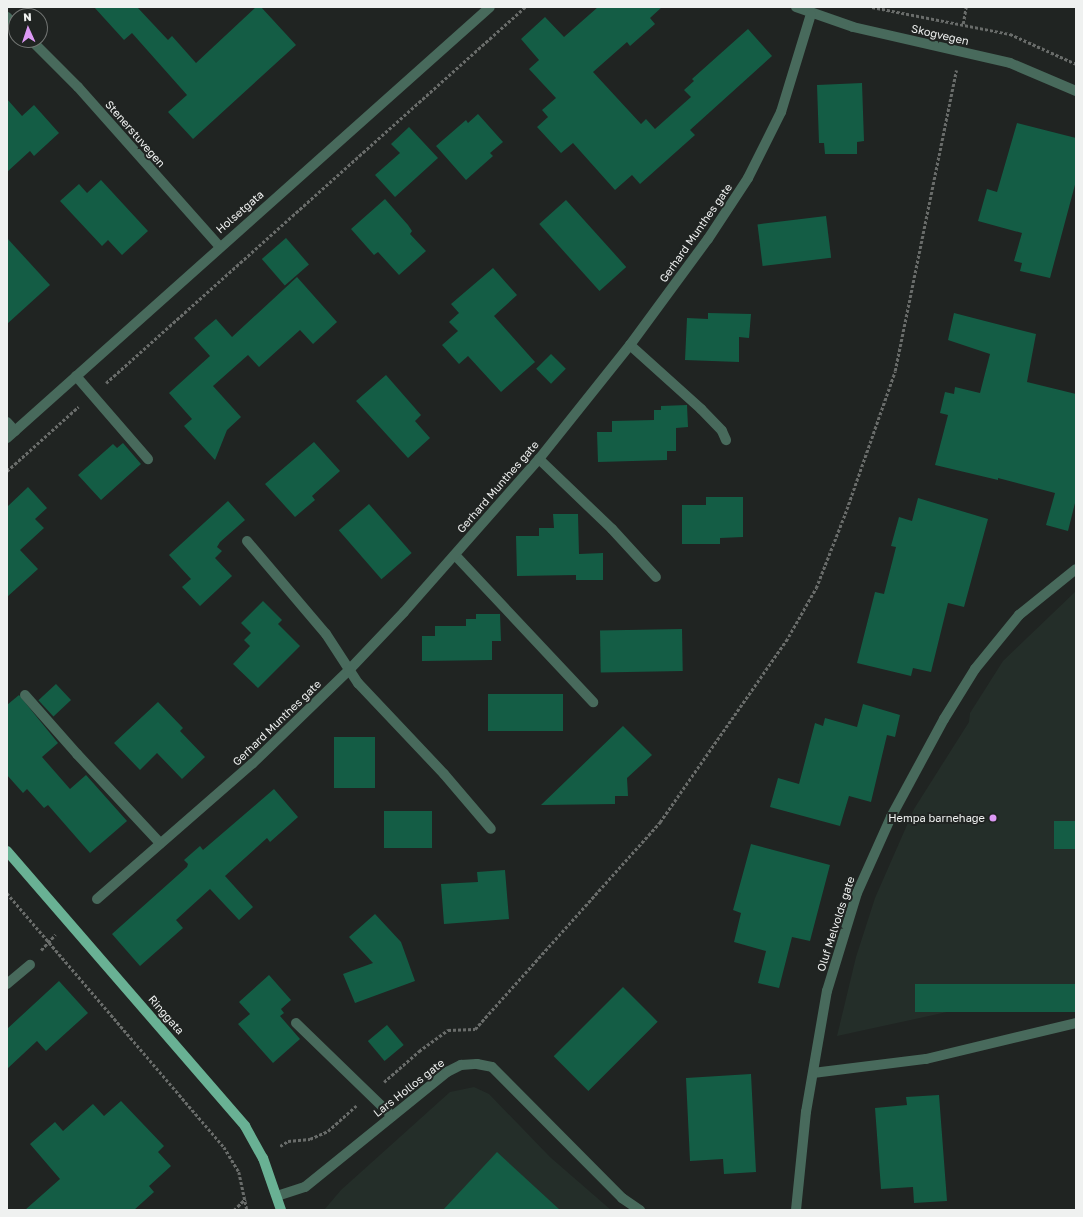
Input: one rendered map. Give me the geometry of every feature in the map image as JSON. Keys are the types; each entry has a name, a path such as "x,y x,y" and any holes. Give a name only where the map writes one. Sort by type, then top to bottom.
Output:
{"main road":[{"name":"Ringgata","path":"7,851 241,1121 263,1158 278,1196 281,1210"}],"street":[{"name":"Holsetgata","path":"11,434 219,246 490,7"},
{"name":"Skogvegen","path":"796,7 811,14 888,36 1010,63 1076,91"},
{"name":"Gerhard Munthes gate","path":"97,899 252,764 349,670 539,459 630,346 708,239 748,178 781,112 811,14"},
{"name":"Stenerstuvegen","path":"38,48 78,87 219,246"},
{"path":"630,346 702,409 722,431 726,440"},
{"path":"76,376 148,459"},
{"path":"7,422 11,434"},
{"path":"539,459 612,529 656,578"},
{"path":"247,541 326,634 349,670 490,829"},
{"path":"454,555 593,702"},
{"name":"Oluf Melvolds gate","path":"796,1210 806,1112 828,991 856,894 895,810 944,719 975,669 1019,615 1076,569"},
{"path":"25,695 77,754 160,843"},
{"path":"7,984 30,965"},
{"path":"296,1023 392,1116"},
{"path":"813,1073 926,1059 1076,1023"},
{"name":"Lars Hollos gate","path":"278,1196 305,1187 447,1072 461,1065 477,1064 492,1067 622,1198 640,1210"}],"path":[{"path":"7,471 525,7"},
{"path":"872,7 1010,34 1076,64"},
{"path":"963,24 966,7"},
{"path":"475,1030 660,822 786,640 816,588 845,514 895,371 957,68"},
{"path":"7,893 49,940 224,1147 239,1172 246,1199 247,1210"},
{"path":"30,965 49,940 59,931"},
{"path":"234,1210 246,1199"}],"shaded area":[{"name":"Hempa barnehage","path":"1076,591 1076,984 837,1036 856,957 875,898 914,809 969,722 970,713 1003,661"},
{"path":"474,1087 489,1094 550,1157 611,1210 324,1210 341,1190 450,1092"}],"building":[{"path":"94,7 137,7 168,40 172,36 196,63 256,7 261,7 296,45 193,139 168,112 187,95 132,33 124,40"},
{"path":"598,7 662,7 650,18 655,24 630,46 627,42 593,72 641,124 646,119 655,129 691,97 684,90 694,81 692,79 748,29 772,56 690,130 695,135 640,184 632,175 615,190 573,143 561,153 537,127 548,117 542,110 556,98 529,69 539,60 521,39 545,17 564,37"},
{"path":"862,83 864,141 857,142 857,154 825,154 824,143 819,143 817,85"},
{"path":"7,99 22,116 34,105 59,133 34,156 30,151 7,172"},
{"path":"478,114 503,142 490,153 493,156 466,180 436,146 466,120 468,123"},
{"path":"1017,123 1076,138 1076,181 1050,278 1020,271 1022,263 1014,261 1022,233 978,221 987,189 997,192"},
{"path":"409,127 438,158 395,197 375,175 400,153 391,144"},
{"path":"101,180 148,231 122,255 108,240 102,246 60,201 79,184 87,193"},
{"path":"385,199 408,225 412,231 410,234 426,251 399,275 378,252 374,255 351,229"},
{"path":"566,200 626,267 599,291 539,224"},
{"path":"826,216 831,258 763,266 758,224"},
{"path":"7,238 50,285 7,324"},
{"path":"286,238 309,264 285,285 262,259"},
{"path":"493,268 517,295 494,316 535,362 501,392 468,356 459,364 442,345 458,331 449,322 459,313 451,304"},
{"path":"297,277 337,322 313,344 300,330 259,367 248,355 213,386 241,417 227,430 215,460 184,426 192,419 169,393 210,356 194,338 216,319 232,337"},
{"path":"708,313 751,314 749,338 739,337 739,362 685,360 687,318 708,319"},
{"path":"954,313 1036,334 1027,382 1076,394 1076,499 1068,531 1046,525 1055,493 998,478 998,480 935,465 948,415 940,413 945,392 954,394 955,387 980,393 990,354 948,340"},
{"path":"551,354 566,369 551,384 536,369"},
{"path":"386,375 421,415 415,421 430,438 408,458 356,401"},
{"path":"687,405 688,427 676,428 676,451 667,451 667,460 598,462 597,432 612,432 612,421 654,420 654,410 661,410 661,406"},
{"path":"314,442 340,471 312,496 315,500 295,517 265,484"},
{"path":"123,443 141,464 101,500 78,475 113,444 117,448"},
{"path":"28,487 47,508 35,519 44,528 20,550 38,569 7,597 7,507"},
{"path":"706,497 743,497 743,537 720,538 720,544 682,544 682,505 706,505"},
{"path":"918,498 988,519 964,607 948,603 931,672 913,668 911,676 857,663 875,592 884,594 896,547 891,546 899,517 912,521"},
{"path":"228,501 245,520 220,542 217,547 222,551 215,558 232,576 200,606 182,587 191,579 169,555"},
{"path":"369,504 412,553 381,579 339,530"},
{"path":"553,514 578,514 579,554 603,553 603,580 576,580 576,575 517,576 516,536 539,536 539,528 554,528"},
{"path":"263,601 282,620 278,624 300,646 258,688 233,664 250,646 244,640 251,633 241,623"},
{"path":"476,614 500,614 501,641 492,641 492,660 422,661 422,636 435,636 435,626 466,626 466,619 476,619"},
{"path":"682,629 683,671 601,672 600,630"},
{"path":"56,684 71,700 53,716 38,700"},
{"path":"488,694 563,694 563,731 488,731"},
{"path":"19,695 58,743 42,757 70,789 86,775 127,821 90,853 48,805 44,808 27,789 23,793 7,775 7,705"},
{"path":"158,702 183,728 180,731 205,757 182,779 157,753 140,770 114,743"},
{"path":"863,704 900,715 895,737 887,735 871,802 849,796 840,826 770,807 778,778 799,784 815,723 823,726 825,718 857,727"},
{"path":"623,726 652,755 627,778 628,796 615,796 615,804 541,805"},
{"path":"334,737 375,737 375,788 334,788"},
{"path":"274,789 298,817 270,842 267,838 225,876 253,907 239,920 210,889 176,920 183,928 140,966 112,934 187,867 188,864 184,860 200,846 203,850"},
{"path":"384,811 432,811 432,848 384,848"},
{"path":"1054,821 1076,821 1076,849 1054,849"},
{"path":"751,844 830,865 810,941 792,937 779,988 758,983 766,951 734,942 741,913 733,910"},
{"path":"505,870 509,919 444,924 441,884 478,882 477,872"},
{"path":"375,914 401,942 415,981 355,1003 343,974 373,963 349,937"},
{"path":"269,975 291,1000 281,1009 284,1013 280,1016 300,1039 273,1063 238,1024 250,1014 239,1002"},
{"path":"59,981 88,1013 46,1051 37,1041 7,1069 7,1029"},
{"path":"915,984 1076,984 1076,1012 915,1012"},
{"path":"623,987 658,1022 588,1091 554,1056"},
{"path":"387,1025 404,1045 385,1061 368,1041"},
{"path":"751,1074 756,1172 724,1174 723,1159 690,1161 686,1078"},
{"path":"939,1095 947,1201 914,1203 913,1187 881,1189 875,1108 907,1105 906,1097"},
{"path":"121,1101 164,1146 158,1152 171,1166 149,1186 154,1192 134,1210 25,1210 60,1179 30,1144 55,1122 63,1131 93,1104 104,1116"},
{"path":"497,1152 560,1210 443,1210"}],"place":[{"name":"Hempa barnehage","path":"993,818"}]}
